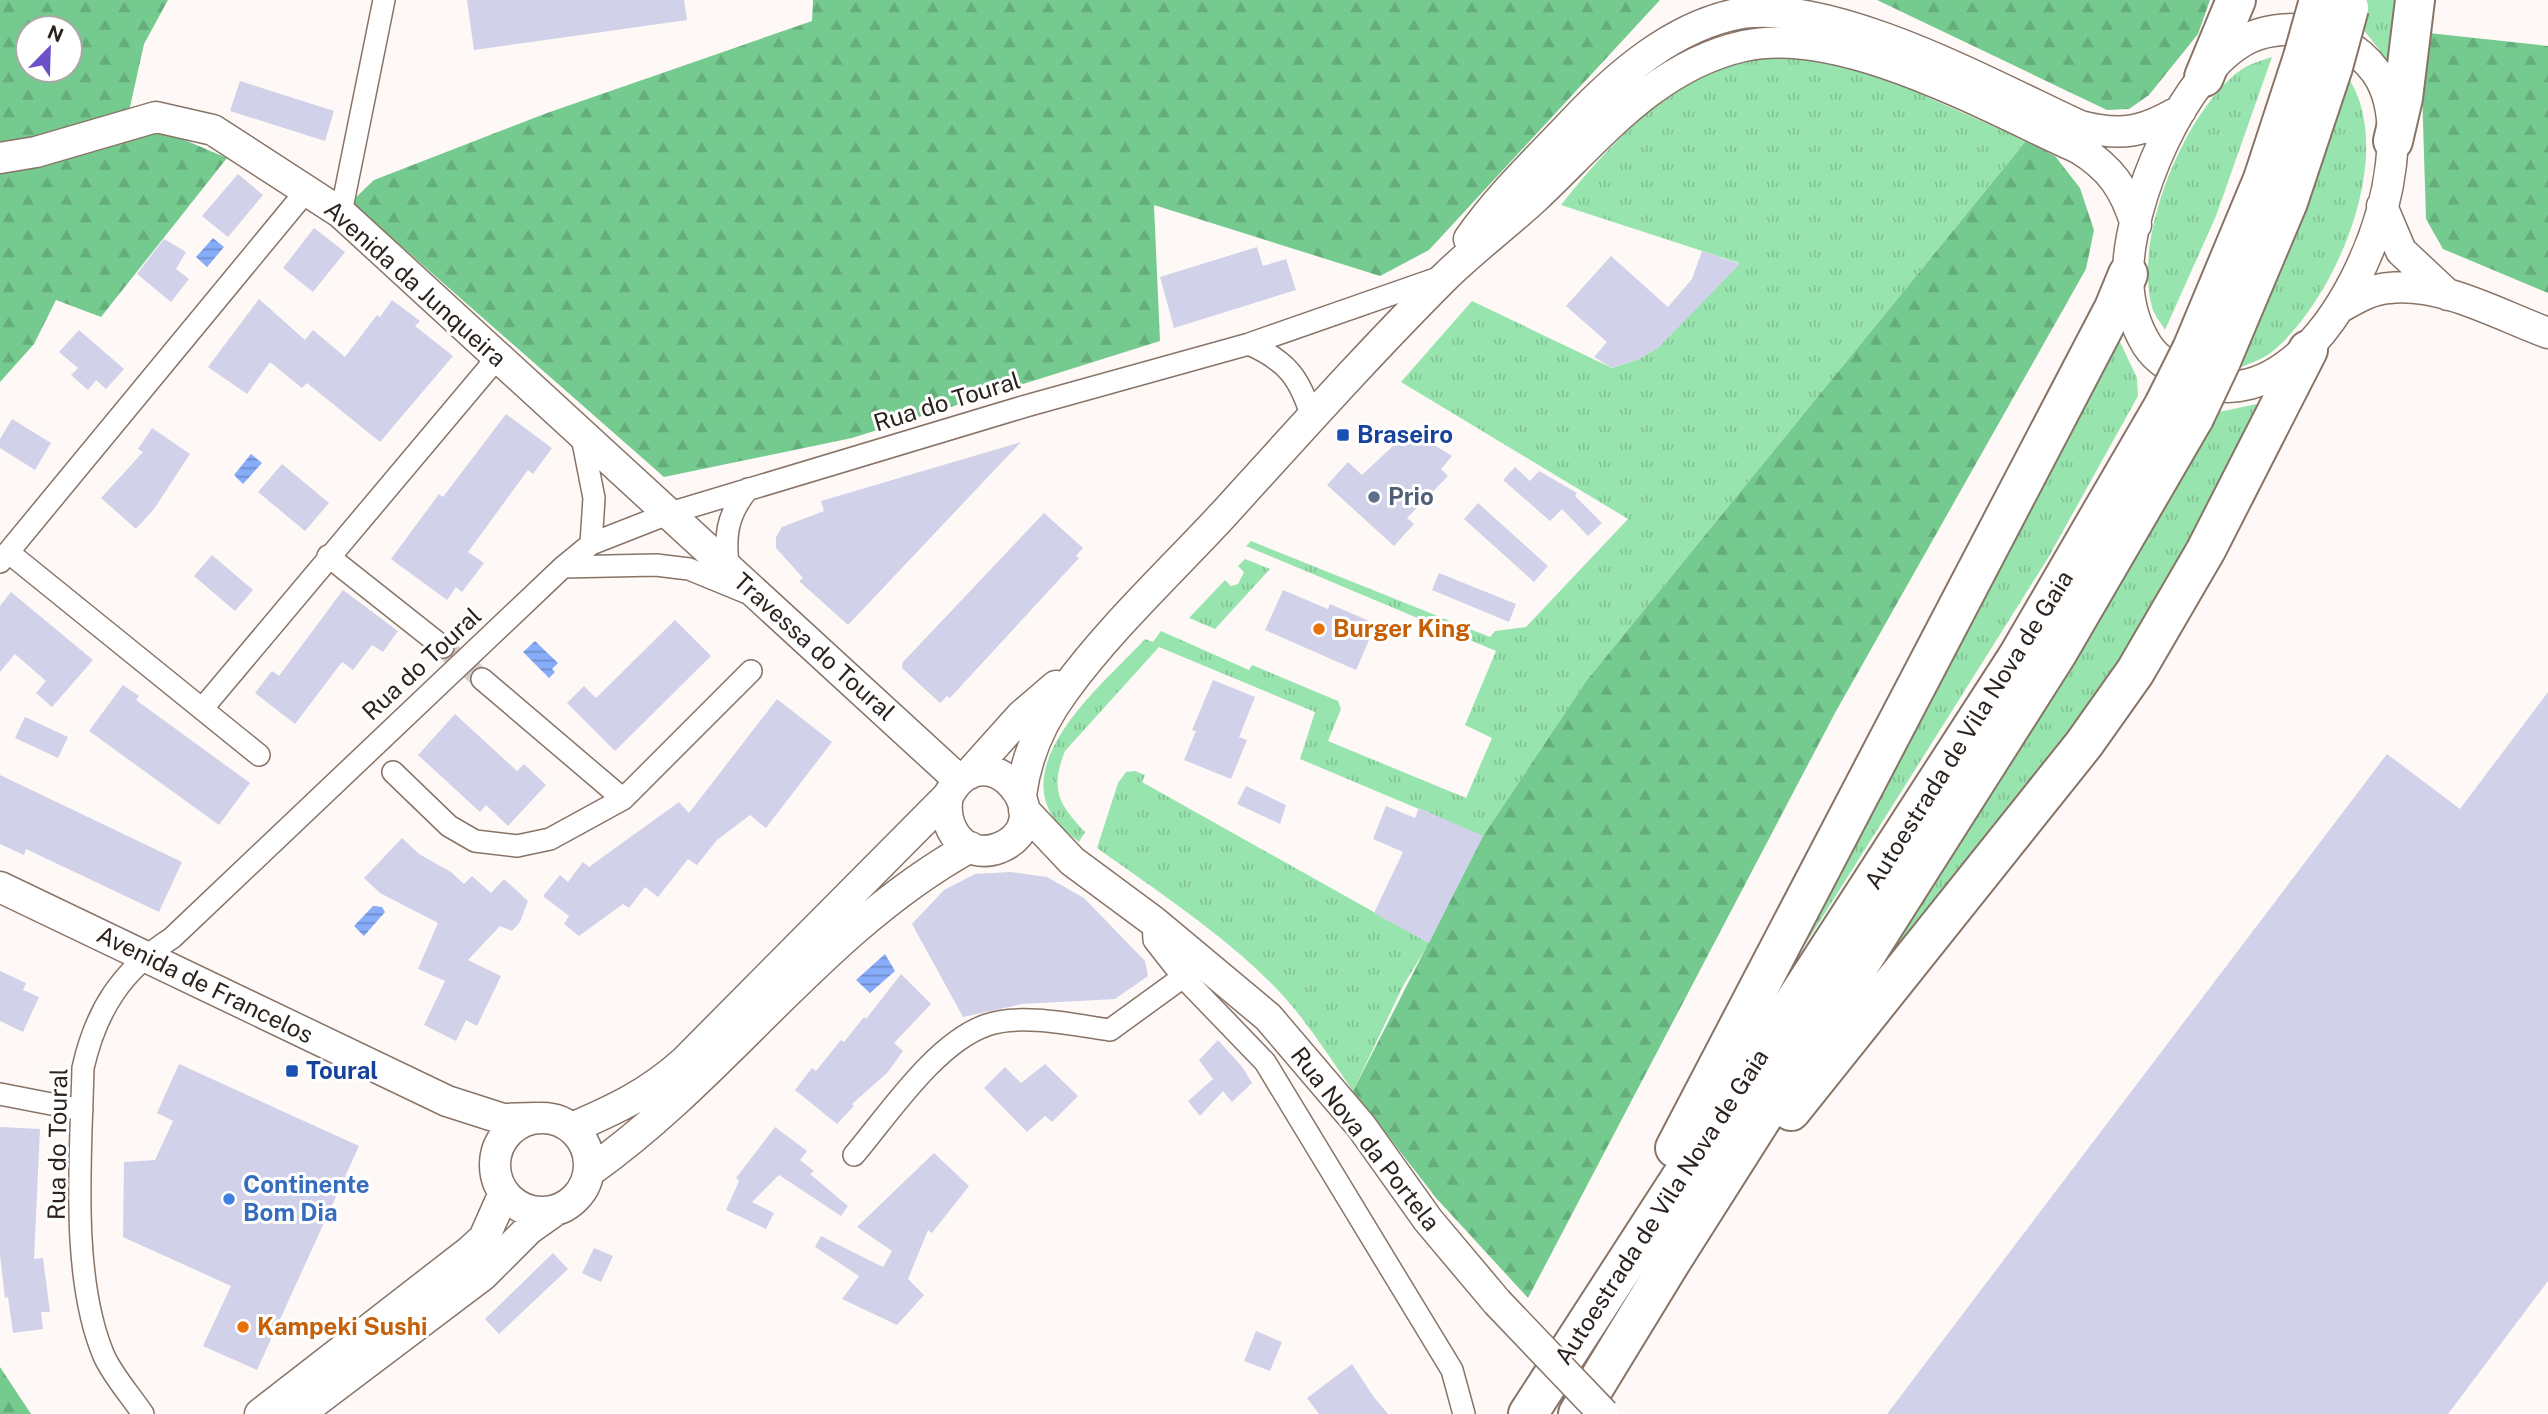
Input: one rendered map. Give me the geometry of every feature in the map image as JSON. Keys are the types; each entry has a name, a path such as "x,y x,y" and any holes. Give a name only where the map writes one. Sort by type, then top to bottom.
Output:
{"highway":[{"path":"2204,77 2236,0"},
{"path":"2393,141 2403,98 2415,0"},
{"name":"Autoestrada de Vila Nova de Gaia","path":"1578,1414 1672,1260 2058,652 2206,355 2263,179 2318,62 2340,3"},
{"path":"1580,1329 2108,321 2128,274"},
{"path":"1672,1260 2076,755 2120,693 2206,550 2308,350"},
{"name":"Autoestrada de Vila Nova de Gaia","path":"1528,1414 1580,1329 1757,1064 2018,656 2179,411"}],"main road":[{"path":"1446,276 1497,202 1597,97 1631,66 1659,48 1745,15 1835,20 1876,32 2080,126 2108,134 2145,128 2181,110"},
{"path":"1745,15 1787,42 1824,47 1906,72 2078,148 2098,160 2121,185 2136,225"},
{"path":"1023,802 1005,776 981,771 959,784 946,820 951,832 970,848 991,850 1001,847 1018,832 1023,802 1024,773 1042,727 1063,692 1084,666 1446,276 1535,198 1628,107 1664,80 1695,62 1745,15"},
{"path":"2301,29 2325,34 2360,53 2378,74 2389,101 2393,141 2382,206 2373,237 2339,308 2308,350 2269,378 2246,386 2223,388 2199,382 2175,371 2153,354 2139,331 2130,303 2128,274 2136,225 2154,165 2181,110 2204,77 2227,53 2249,38 2275,30 2301,29"},
{"name":"Avenida da Junqueira","path":"0,158 36,152 156,117 214,130 341,212 670,513"},
{"path":"2382,206 2401,251 2448,295"},
{"path":"2339,308 2365,294 2388,288 2448,295 2548,333"},
{"name":"Travessa do Toural","path":"670,513 959,784"},
{"path":"572,1128 629,1104 658,1085 708,1041 959,784 1021,716 1084,666"},
{"name":"Rua Nova da Portela","path":"1023,802 1072,861 1153,921 1268,1017 1361,1126 1428,1220 1497,1302 1604,1414"},
{"name":"Rua Nova da Portela","path":"1001,847 1072,861"},
{"path":"299,1414 483,1275 530,1229 578,1197 590,1171 665,1114 835,947 907,885 970,848"},
{"name":"Avenida de Francelos","path":"0,887 447,1101 503,1119 536,1118"},
{"name":"Avenida de Francelos","path":"447,1101 487,1144 496,1159"},
{"path":"553,1212 525,1210 504,1193 498,1182 496,1159 500,1143 509,1131 522,1122 536,1118 561,1122 572,1128 587,1147 590,1171"},
{"path":"260,1414 470,1251 484,1238 504,1193"}],"street":[{"path":"341,212 384,0"},
{"path":"259,755 4,557 307,190"},
{"name":"Rua do Toural","path":"143,1414 105,1359 92,1323 87,1294 81,1203 83,1068 87,1049 115,987 143,956 172,938 563,567 591,544 670,513 1026,406 1249,344 1446,276"},
{"path":"1249,344 1266,352 1293,373 1304,390 1312,418"},
{"path":"202,709 328,556 498,358"},
{"path":"581,432 594,498 591,544"},
{"path":"729,571 725,544 727,524 734,506 748,489"},
{"path":"328,556 443,647"},
{"path":"563,567 656,565 689,569 757,597"},
{"path":"393,772 449,827 475,841 517,846 550,839 623,799 751,671"},
{"path":"482,679 623,799"},
{"path":"1153,921 1154,940 1183,977 1265,1062 1452,1370 1464,1414"},
{"path":"854,1155 940,1053 987,1024 1041,1020 1110,1030 1183,977"},
{"path":"0,1094 82,1110"}],"green space":[{"path":"0,0 168,0 144,44 128,116 227,158 101,317 56,300 34,344 0,382"},
{"path":"813,0 1660,0 1429,250 1380,276 1154,205 1160,341 852,438 664,477 351,202 374,180 547,113 812,21"},
{"path":"1877,0 2210,0 2198,34 2149,95 2129,109 2107,110"},
{"path":"2365,0 2406,0 2398,83 2378,48 2358,23"},
{"path":"2429,33 2548,46 2548,293 2443,249 2426,219 2422,90"},
{"path":"1802,55 1878,75 2026,141 1587,680 1483,836 1300,759 1315,712 1159,647 1065,751 1058,776 1059,795 1068,813 1085,832 1079,842 1058,824 1045,800 1044,774 1053,749 1087,699 1145,639 1153,642 1161,631 1249,670 1252,665 1338,701 1341,709 1328,741 1466,798 1492,738 1465,725 1496,651 1246,546 1251,541 1490,637 1495,631 1526,627 1628,519 1401,382 1472,301 1612,368 1639,359 1659,347 1739,263 1561,205 1617,141 1660,103 1683,87 1733,63"},
{"path":"2272,57 2216,216 2165,330 2153,310 2148,279 2156,214 2167,180 2199,117 2218,92 2242,69"},
{"path":"2349,79 2362,110 2366,146 2363,184 2353,224 2318,297 2296,327 2269,354 2239,368"},
{"path":"2026,141 2055,156 2080,188 2094,230 2086,269 1835,713 1528,1298 1437,1199 1353,1091 1483,836 1587,680"},
{"path":"2113,327 2137,378 2138,396 2048,558 1744,1042"},
{"path":"2261,403 2230,477 2085,717 1855,1002 2219,412"},
{"path":"1245,559 1270,569 1215,629 1189,618 1225,580 1231,586 1238,584 1244,572 1238,566"},
{"path":"1135,771 1145,775 1142,782 1429,943 1403,986 1353,1091 1296,1011 1255,968 1189,914 1097,848 1118,783 1126,772"},
{"path":"0,1367 31,1414 0,1414"}],"water":[{"path":"213,238 224,247 207,267 196,257"},
{"path":"251,454 262,463 243,484 234,475"},
{"path":"535,641 558,663 549,678 523,652"},
{"path":"373,906 382,907 385,912 364,936 354,926"},
{"path":"885,954 895,971 870,993 856,980"}],"building":[{"path":"467,0 684,0 687,20 474,50"},
{"path":"240,81 334,111 325,141 230,111"},
{"path":"238,174 263,195 228,237 202,216"},
{"path":"314,228 345,252 313,292 283,268"},
{"path":"164,239 186,252 176,269 189,279 171,302 137,274"},
{"path":"1257,247 1263,266 1286,259 1296,290 1174,328 1160,277"},
{"path":"1702,251 1740,264 1659,347 1639,359 1612,368 1594,357 1607,342 1566,306 1611,256 1668,307 1692,279"},
{"path":"259,299 305,340 313,330 345,357 392,300 420,321 415,326 453,356 380,442 307,383 302,388 270,362 247,394 208,367"},
{"path":"79,330 124,369 106,389 96,380 88,390 71,375 78,368 59,352"},
{"path":"506,414 552,448 533,474 528,470 468,552 484,563 462,592 456,587 447,600 391,559 439,494 443,497"},
{"path":"12,419 51,443 35,470 0,448 0,439"},
{"path":"152,428 190,454 154,509 136,529 101,498 143,452 138,449"},
{"name":"Prio","path":"1410,430 1452,456 1441,469 1448,476 1407,518 1414,524 1394,546 1327,485 1348,462 1362,475"},
{"path":"1021,442 848,625 799,581 803,578 776,548 776,537 782,527 824,511 821,501"},
{"path":"282,464 329,503 305,531 258,492"},
{"path":"1515,467 1530,481 1539,471 1577,493 1575,496 1602,523 1588,536 1562,509 1550,521 1503,480"},
{"path":"1478,503 1548,566 1534,582 1464,519"},
{"path":"1044,513 1083,548 1076,556 1079,558 950,698 947,696 940,703 902,668 903,662"},
{"path":"212,555 253,590 235,611 194,576"},
{"path":"1439,573 1516,604 1509,622 1432,590"},
{"path":"343,590 398,631 383,652 372,645 353,670 342,662 295,724 255,693 272,671 279,676"},
{"path":"1283,590 1328,609 1330,604 1376,624 1356,670 1265,630"},
{"path":"11,592 93,660 52,707 36,693 46,681 15,654 0,672 0,606"},
{"path":"675,620 711,656 615,751 567,703 584,686 596,698"},
{"path":"1213,680 1255,697 1239,737 1247,740 1231,779 1184,760 1196,731 1192,730"},
{"path":"123,685 139,696 136,700 250,783 219,825 89,731"},
{"path":"2548,692 2548,1281 2448,1414 1887,1414 2387,754 2460,809"},
{"path":"777,699 832,742 766,828 750,815 717,840 697,865 688,859 658,897 645,887 629,908 623,904 579,936 564,924 569,916 543,896 560,875 568,882 583,862 589,867 679,802 689,813"},
{"path":"455,714 517,771 524,764 546,785 508,826 486,805 480,812 418,755"},
{"path":"25,717 68,737 58,758 15,738"},
{"path":"0,775 182,862 159,912 26,849 24,855 0,844"},
{"path":"1246,786 1286,805 1280,824 1237,804"},
{"path":"1386,806 1415,818 1419,808 1483,836 1429,943 1374,913 1403,852 1373,839"},
{"path":"402,838 419,854 451,872 464,884 472,876 491,893 504,879 528,901 520,922 512,931 500,926 468,960 501,976 477,1026 466,1020 456,1041 424,1025 445,981 418,969 438,923 380,893 364,878"},
{"path":"1011,872 1047,877 1084,898 1145,961 1148,976 1115,999 1022,1004 963,1017 912,924 944,890 975,874"},
{"path":"0,971 26,983 23,990 39,997 23,1032 0,1021"},
{"path":"901,974 931,1004 894,1043 903,1051 888,1072 852,1104 854,1106 837,1124 795,1090 812,1068 816,1071 841,1040 844,1042 864,1017 866,1019"},
{"path":"1218,1040 1243,1068 1252,1083 1232,1102 1223,1091 1200,1116 1188,1101 1213,1079 1199,1060"},
{"name":"Continente Bom Dia","path":"179,1064 359,1146 257,1370 203,1346 231,1286 123,1237 124,1162 155,1160 173,1121 157,1113"},
{"path":"1045,1064 1078,1096 1052,1122 1045,1116 1027,1132 984,1088 1005,1067 1021,1083"},
{"path":"0,1127 40,1129 34,1259 43,1258 50,1312 41,1312 43,1329 13,1333 8,1297 5,1298 0,1255"},
{"path":"775,1127 807,1151 800,1160 814,1171 810,1174 848,1206 841,1216 779,1175 752,1202 774,1213 766,1229 726,1210 739,1181 736,1178"},
{"path":"934,1153 969,1186 932,1233 928,1230 908,1279 924,1295 897,1325 842,1299 859,1276 815,1247 821,1236 883,1267 892,1251 857,1227"},
{"path":"594,1248 613,1256 601,1282 582,1273"},
{"path":"553,1253 568,1269 499,1334 485,1319"},
{"path":"1256,1331 1282,1342 1270,1371 1244,1361"},
{"path":"1352,1364 1388,1414 1319,1414 1307,1398"}],"tunnel":[{"path":"443,647 482,679"}],"place":[{"name":"Braseiro","path":"1343,435"},
{"name":"Prio","path":"1374,497"},
{"name":"Burger King","path":"1319,629"},
{"name":"Toural","path":"292,1071"},
{"name":"Continente Bom Dia","path":"229,1199"},
{"name":"Kampeki Sushi","path":"243,1327"}]}
